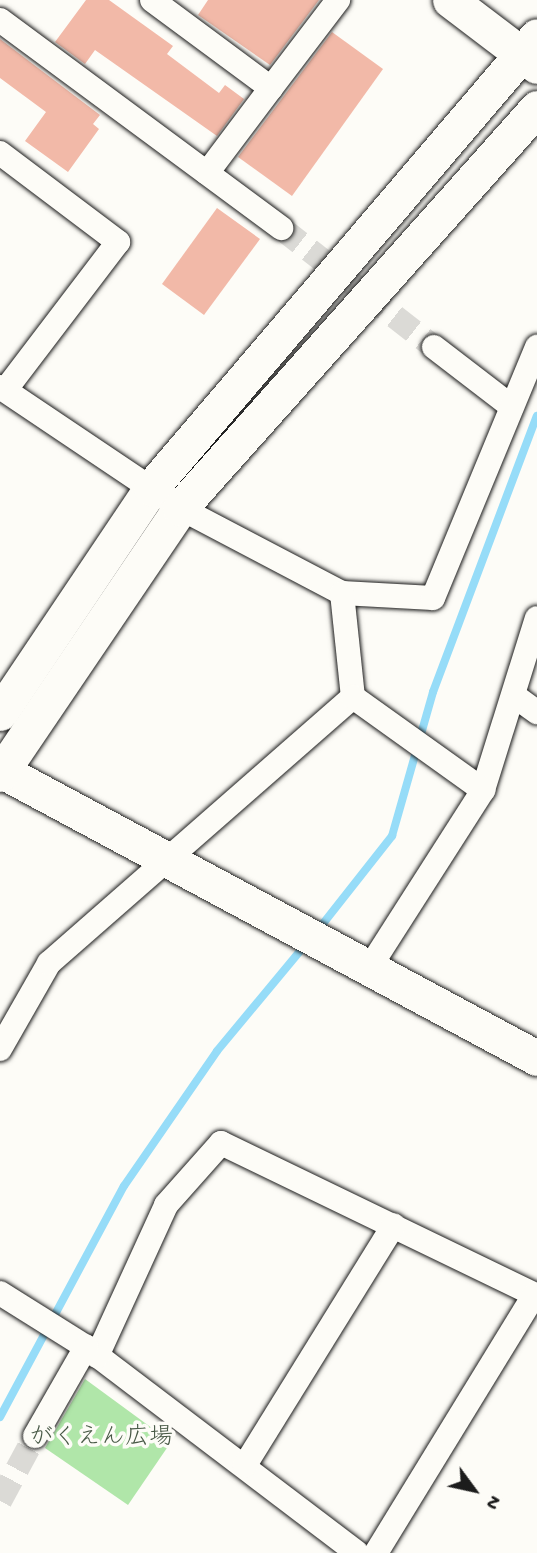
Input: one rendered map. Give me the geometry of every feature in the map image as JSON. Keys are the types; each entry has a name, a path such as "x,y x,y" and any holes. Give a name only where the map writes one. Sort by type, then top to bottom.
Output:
{"street":[{"path":"152,0 271,88"},
{"path":"207,173 338,0"},
{"path":"0,713 151,488 532,52 450,0"},
{"path":"0,20 281,228"},
{"path":"537,108 180,508 1,772 537,1058"},
{"path":"0,153 118,242 3,388 180,508 342,593 433,598 537,348"},
{"path":"434,347 512,407"},
{"path":"342,593 353,697 483,790"},
{"path":"368,970 483,790 516,697 537,618"},
{"path":"0,1049 49,963 353,697"},
{"path":"516,697 537,712"},
{"path":"35,1436 166,1205 221,1143 536,1296 376,1553"},
{"path":"245,1465 394,1225"},
{"path":"0,1293 84,1346 245,1465 357,1553"}],"green space":[{"name":"がくえん広場","path":"85,1379 171,1442 128,1505 45,1448"}],"building":[{"path":"86,0 109,0 173,46 167,54 219,93 225,85 244,99 217,136 95,50 85,64 55,42"},
{"path":"208,0 319,0 270,65 198,15"},
{"path":"332,32 383,69 292,196 238,157"},
{"path":"0,39 100,115 93,124 99,129 68,172 25,141 46,112 0,78"},
{"path":"217,208 260,239 204,315 162,284"}],"waterway":[{"path":"318,930 392,836 433,692 537,416"},
{"path":"0,1417 124,1186 217,1051 305,945"}],"tunnel":[{"path":"281,228 434,347"},
{"path":"0,1501 35,1436"}]}
